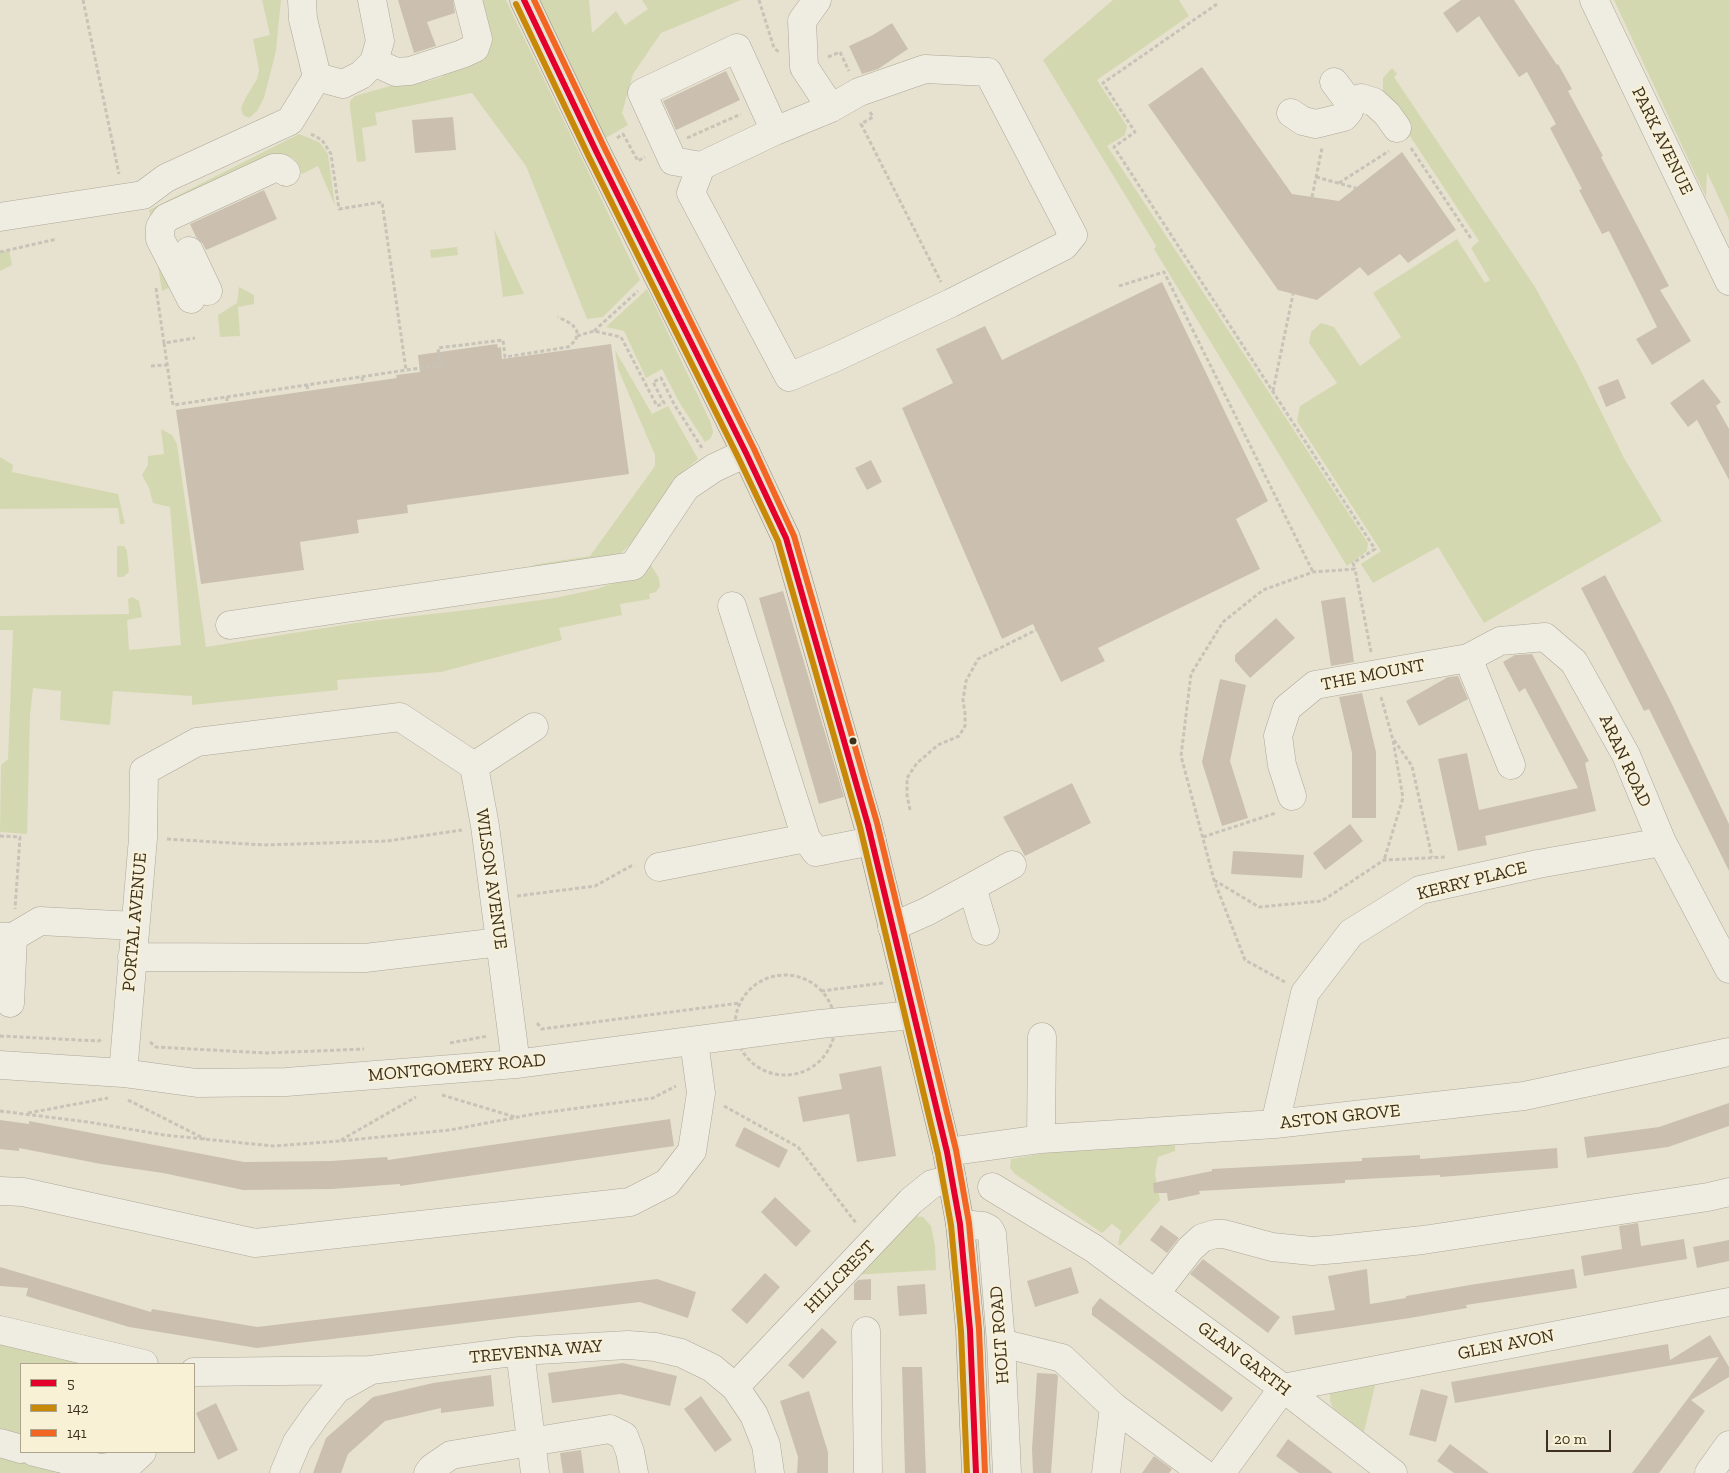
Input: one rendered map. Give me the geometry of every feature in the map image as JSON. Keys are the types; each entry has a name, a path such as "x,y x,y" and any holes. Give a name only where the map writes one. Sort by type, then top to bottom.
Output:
{"main road":[{"name":"HOLT ROAD","path":"524,0 786,538 872,841 952,1179 960,1224 970,1330 976,1473"}],"street":[{"path":"0,217 143,194 166,178 290,121 317,77 303,19 302,0"},
{"path":"317,77 343,84 361,75 374,62 380,41 372,0"},
{"path":"374,62 396,59 457,41 465,31 465,18 460,0"},
{"path":"374,62 396,72 410,71 475,48 478,39 468,0"},
{"path":"817,0 802,21 804,67 831,108"},
{"name":"PARK AVENUE","path":"1594,0 1729,282"},
{"path":"701,166 691,193 789,377 951,303 1064,246 1072,235 988,72 925,69 859,92 831,108 775,131 701,166 673,161 642,93 737,48 775,131"},
{"path":"1291,113 1303,121 1316,124 1344,117 1349,111 1341,92 1374,102 1387,114 1400,138"},
{"path":"189,251 199,295 160,239 160,227 166,218 274,168 281,168 286,172"},
{"path":"230,625 633,566 686,487 714,468 746,453"},
{"path":"732,606 806,838 816,852 872,841"},
{"name":"ARAN ROAD","path":"1468,658 1500,642 1546,637 1574,662 1626,755 1662,842 1729,969"},
{"path":"1468,658 1511,764"},
{"name":"THE MOUNT","path":"1292,796 1282,765 1278,736 1287,708 1315,685 1468,658"},
{"name":"PORTAL AVENUE","path":"121,1084 143,838 144,771 197,742 400,717 474,766"},
{"path":"474,766 534,727"},
{"name":"WILSON AVENUE","path":"474,766 485,826 516,1064"},
{"path":"659,867 806,838"},
{"name":"KERRY PLACE","path":"1274,1124 1305,993 1352,933 1420,890 1538,864 1662,842"},
{"path":"892,927 928,911 1012,865"},
{"path":"972,887 985,931"},
{"path":"10,1002 6,937 40,921 135,926"},
{"path":"132,957 365,958 500,942"},
{"name":"MONTGOMERY ROAD","path":"0,1066 121,1084 286,1082 516,1064 820,1024 913,1015"},
{"path":"1042,1036 1042,1139"},
{"path":"0,1191 23,1192 255,1243 630,1202 667,1183 692,1151 700,1083 694,1041"},
{"name":"ASTON GROVE","path":"946,1152 1042,1139 1274,1124 1524,1096 1729,1052"},
{"name":"HILLCREST","path":"735,1387 911,1201 932,1184 952,1179"},
{"name":"GLAN GARTH","path":"992,1187 1093,1248 1283,1388 1393,1473"},
{"path":"1155,1294 1190,1250 1202,1238 1215,1234 1224,1234 1272,1247 1312,1251 1338,1249 1432,1238 1708,1197 1729,1192"},
{"name":"HOLT ROAD","path":"960,1224 983,1226 989,1229 992,1234 1001,1343 1007,1473"},
{"name":"GLEN AVON","path":"1283,1388 1729,1302"},
{"path":"0,1330 140,1363"},
{"path":"866,1331 868,1473"},
{"path":"1001,1343 1062,1358 1114,1407 1203,1473"},
{"name":"TREVENNA WAY","path":"284,1473 297,1442 337,1389 371,1370 520,1351 628,1345 655,1347 681,1353 712,1368 735,1387 754,1415 766,1445 770,1473"},
{"path":"520,1351 535,1473"},
{"path":"195,1372 371,1370"},
{"path":"1221,1473 1283,1388"},
{"path":"1106,1473 1114,1407"},
{"path":"428,1473 452,1454 610,1429 624,1436 630,1452 634,1473"},
{"path":"0,1444 20,1449"},
{"path":"1709,1473 1729,1445"},
{"path":"38,1453 100,1468 134,1463"}],"path":[{"path":"83,0 119,175 143,194"},
{"path":"759,0 774,48 804,67 840,52 872,117 861,124 951,303"},
{"path":"1217,4 1103,83 1135,132 1114,147 1375,549 1353,563 1355,569"},
{"path":"638,161 763,104"},
{"path":"1312,196 1324,138 1316,124"},
{"path":"308,132 322,140 330,154 338,209 382,202 406,370"},
{"path":"1339,183 1400,138 1472,240"},
{"path":"1316,177 1356,188"},
{"path":"0,252 57,239"},
{"path":"1119,286 1164,272 1313,572"},
{"path":"577,336 594,331 657,274"},
{"path":"1273,392 1293,294"},
{"path":"164,343 172,405 440,365 438,348 460,347 503,340 505,357 568,347 574,344 577,336 574,326 558,317"},
{"path":"594,331 621,336 657,406 664,403 654,382 661,378 674,404 714,468"},
{"path":"151,366 167,365"},
{"path":"362,377 363,383"},
{"path":"307,385 308,391"},
{"path":"227,397 227,402"},
{"path":"910,810 907,795 907,778 917,762 938,745 959,736 965,726 963,700 966,681 978,658 1036,630"},
{"path":"1393,740 1412,766 1432,857"},
{"path":"1203,837 1278,812 1292,796"},
{"path":"143,838 264,844 377,841 485,826"},
{"path":"0,836 20,837 6,937"},
{"path":"1214,880 1259,907 1313,902 1322,901 1384,860 1450,857"},
{"path":"494,897 595,886 631,866 659,867"},
{"path":"442,1044 488,1036 510,1013 525,1011 542,1029 740,1003 751,989 768,978 776,976 785,975 800,978 812,983 821,991 905,980"},
{"path":"0,1036 99,1041 127,1017 156,1047 266,1053 364,1049"},
{"path":"0,1111 164,1135 273,1146 450,1130 516,1118 653,1098 700,1083 798,1147 872,1244"},
{"path":"121,1084 208,1140"},
{"path":"435,1094 516,1118"},
{"path":"340,1141 418,1095"},
{"path":"24,1114 110,1098"}],"green space":[{"path":"262,0 281,0 276,51 264,98 257,111 249,118 243,115 241,108 257,79 259,70 253,39 270,35"},
{"path":"471,0 506,0 640,280 603,317 587,319 526,166 472,93 375,113 377,125 362,128 366,161 357,162 350,101 355,96 425,76 428,81 442,77 448,62 478,54"},
{"path":"536,0 589,0 592,33 616,11 625,25 648,9 642,0 741,0 661,33 633,74 622,113 628,125 604,139"},
{"path":"1113,0 1179,0 1189,16 1097,80 1127,126 1125,135 1107,146 1368,543 1367,551 1347,566 1154,249 1156,246 1043,60"},
{"path":"1614,0 1729,0 1729,220 1707,172 1706,197"},
{"path":"1392,68 1397,74 1394,77 1535,287 1578,365 1624,458 1662,521 1484,623 1438,547 1373,583 1361,564 1381,551 1297,421 1300,406 1337,383 1309,343 1311,332 1321,323 1334,327 1360,366 1401,337 1373,293 1457,239 1485,283 1490,280 1471,248 1479,241 1383,95 1383,78"},
{"path":"299,134 319,142 328,154 335,206 318,166 302,174 298,163 293,158 286,156 154,219 176,284 162,291 149,210"},
{"path":"494,229 524,294 503,297"},
{"path":"457,247 458,255 431,258 430,250"},
{"path":"9,250 12,265 0,271 0,252"},
{"path":"239,287 254,295 254,304 238,307 240,336 220,337 218,315 237,303"},
{"path":"647,289 711,423 713,432 711,438 705,442 679,402 662,369 646,378 624,331 606,327"},
{"path":"615,350 652,414 668,406 698,459 685,470 642,533 621,553 598,563 535,574 533,565 590,556 655,466 655,455 618,369"},
{"path":"161,429 172,435 177,444 206,647 362,622 555,598 597,589 622,580 649,562 659,578 660,586 656,592 649,594 650,599 620,604 622,615 559,628 562,640 441,672 337,680 338,690 192,705 192,696 113,691 110,725 60,720 61,691 33,688 30,715 27,834 0,832 1,765 8,759 13,630 0,630 0,616 129,614 128,599 132,597 139,601 142,617 127,620 129,650 181,645 170,507 153,503 149,488 142,475 148,465 148,456 164,454"},
{"path":"0,457 13,465 12,472 118,494 125,524 120,524 118,508 0,509"},
{"path":"117,546 124,546 127,551 129,572 123,577 117,577"},
{"path":"1175,1132 1175,1151 1158,1157 1155,1174 1160,1200 1120,1246 1118,1244 1121,1231 1112,1224 1102,1233 1015,1174 1010,1168 1011,1159 1052,1152 1053,1138"},
{"path":"913,1216 923,1217 931,1226 935,1246 936,1270 852,1275"},
{"path":"0,1330 140,1363 20,1363 20,1449 0,1443"},
{"path":"1378,1373 1364,1432 1333,1408 1330,1401 1330,1393"},
{"path":"0,1453 87,1473 0,1473"}],"building":[{"path":"398,0 453,0 455,13 427,22 436,46 414,53"},
{"path":"1461,0 1514,0 1558,64 1572,89 1568,91 1669,286 1660,290 1691,341 1652,365 1636,339 1657,327 1609,231 1602,234 1579,190 1582,189 1550,128 1556,124 1527,72 1519,77 1479,16 1457,33 1443,13"},
{"path":"892,23 908,49 878,69 862,74 849,46 873,35"},
{"path":"1202,67 1292,194 1339,201 1402,152 1456,230 1408,263 1400,254 1368,276 1360,267 1317,300 1278,290 1148,105"},
{"path":"726,71 740,100 676,130 663,101"},
{"path":"453,117 456,150 415,153 412,120"},
{"path":"264,190 277,219 206,250 196,237 190,224"},
{"path":"1162,282 1268,501 1236,519 1260,569 1098,648 1105,661 1061,682 1033,624 1002,639 902,408 953,383 936,349 985,326 1002,360"},
{"path":"497,344 498,348 501,347 502,359 611,344 629,474 407,505 408,513 357,520 359,533 300,542 304,570 201,584 176,410 397,378 396,375 420,372 418,355"},
{"path":"1618,379 1626,398 1606,407 1598,387"},
{"path":"1703,379 1721,402 1716,406 1729,429 1729,480 1697,420 1688,427 1670,403"},
{"path":"871,460 882,482 867,490 855,468"},
{"path":"1605,575 1669,698 1729,824 1729,871 1649,709 1644,711 1581,588"},
{"path":"783,591 844,797 819,804 759,598"},
{"path":"1345,597 1354,662 1331,666 1321,601"},
{"path":"1276,618 1295,638 1250,678 1235,661 1235,655"},
{"path":"1532,654 1589,761 1585,763 1596,811 1485,836 1487,845 1458,851 1438,759 1467,753 1479,810 1578,788 1525,688 1519,692 1503,662 1515,655"},
{"path":"1458,676 1468,699 1419,726 1406,701 1448,677"},
{"path":"1220,679 1246,685 1230,761 1248,818 1222,826 1202,762"},
{"path":"1362,693 1376,752 1376,818 1352,818 1352,753 1339,697"},
{"path":"1072,783 1091,823 1025,856 1003,817"},
{"path":"1350,824 1363,841 1325,870 1313,853"},
{"path":"1233,851 1304,855 1302,878 1231,874"},
{"path":"881,1066 896,1156 857,1162 849,1114 803,1122 798,1097 842,1089 839,1074"},
{"path":"1729,1103 1729,1126 1668,1147 1587,1158 1584,1137 1659,1127"},
{"path":"670,1119 674,1146 400,1186 400,1184 332,1189 243,1190 163,1173 101,1164 19,1148 19,1151 0,1149 0,1120 29,1124 29,1121 244,1162 331,1161 387,1157 388,1160"},
{"path":"744,1127 788,1150 779,1168 735,1146"},
{"path":"1557,1148 1558,1168 1440,1177 1440,1175 1345,1180 1345,1183 1199,1191 1200,1194 1168,1201 1167,1193 1154,1193 1153,1183 1212,1171 1212,1169 1362,1161 1362,1158 1420,1155 1420,1159"},
{"path":"775,1197 811,1231 796,1247 761,1212"},
{"path":"1638,1223 1641,1246 1684,1239 1687,1259 1584,1276 1581,1256 1622,1249 1619,1226"},
{"path":"1161,1225 1179,1238 1167,1253 1150,1240"},
{"path":"1729,1240 1729,1261 1697,1268 1693,1247"},
{"path":"1203,1259 1280,1317 1268,1333 1190,1274"},
{"path":"0,1267 151,1312 152,1309 257,1327 657,1279 696,1292 688,1318 640,1302 257,1348 129,1327 26,1296 28,1288 0,1286"},
{"path":"1071,1267 1079,1293 1035,1307 1027,1281"},
{"path":"1367,1269 1370,1304 1470,1285 1574,1269 1577,1288 1466,1305 1467,1308 1410,1318 1295,1335 1292,1316 1335,1310 1328,1276"},
{"path":"765,1273 780,1287 747,1324 731,1310"},
{"path":"871,1279 871,1300 854,1300 854,1284 858,1280"},
{"path":"925,1284 927,1314 899,1316 897,1286"},
{"path":"1100,1298 1233,1398 1222,1412 1092,1315 1092,1308"},
{"path":"822,1328 837,1342 803,1379 788,1365"},
{"path":"1710,1335 1729,1367 1729,1377 1691,1400 1705,1411 1659,1473 1632,1473 1719,1357 1455,1403 1451,1382 1668,1344 1670,1360"},
{"path":"623,1363 677,1376 670,1406 620,1394 552,1403 548,1373"},
{"path":"902,1367 922,1367 926,1473 905,1473"},
{"path":"1037,1373 1056,1374 1058,1376 1051,1473 1033,1473 1032,1449"},
{"path":"491,1375 494,1406 441,1413 441,1408 385,1421 348,1454 341,1473 313,1473 326,1438 373,1397 433,1383"},
{"path":"1421,1389 1448,1396 1436,1442 1409,1435"},
{"path":"809,1391 828,1452 828,1473 797,1473 798,1457 780,1401"},
{"path":"701,1396 732,1440 715,1452 684,1409"},
{"path":"216,1403 238,1450 218,1460 196,1413"},
{"path":"1288,1439 1333,1473 1299,1473 1276,1456"},
{"path":"1450,1444 1489,1473 1454,1473 1437,1461"},
{"path":"581,1450 584,1473 563,1473 560,1453"},
{"path":"1154,1456 1172,1469 1169,1473 1142,1473"}],"transit line":[{"name":"5","path":"524,0 786,538 868,825 947,1152 960,1224 970,1330 976,1473"},
{"name":"141","path":"534,0 604,147 754,449 794,536 877,823 956,1150 969,1223 979,1329 985,1473"},
{"name":"142","path":"516,4 588,155 778,541 860,827 938,1154 951,1225 961,1331 967,1473"}]}
